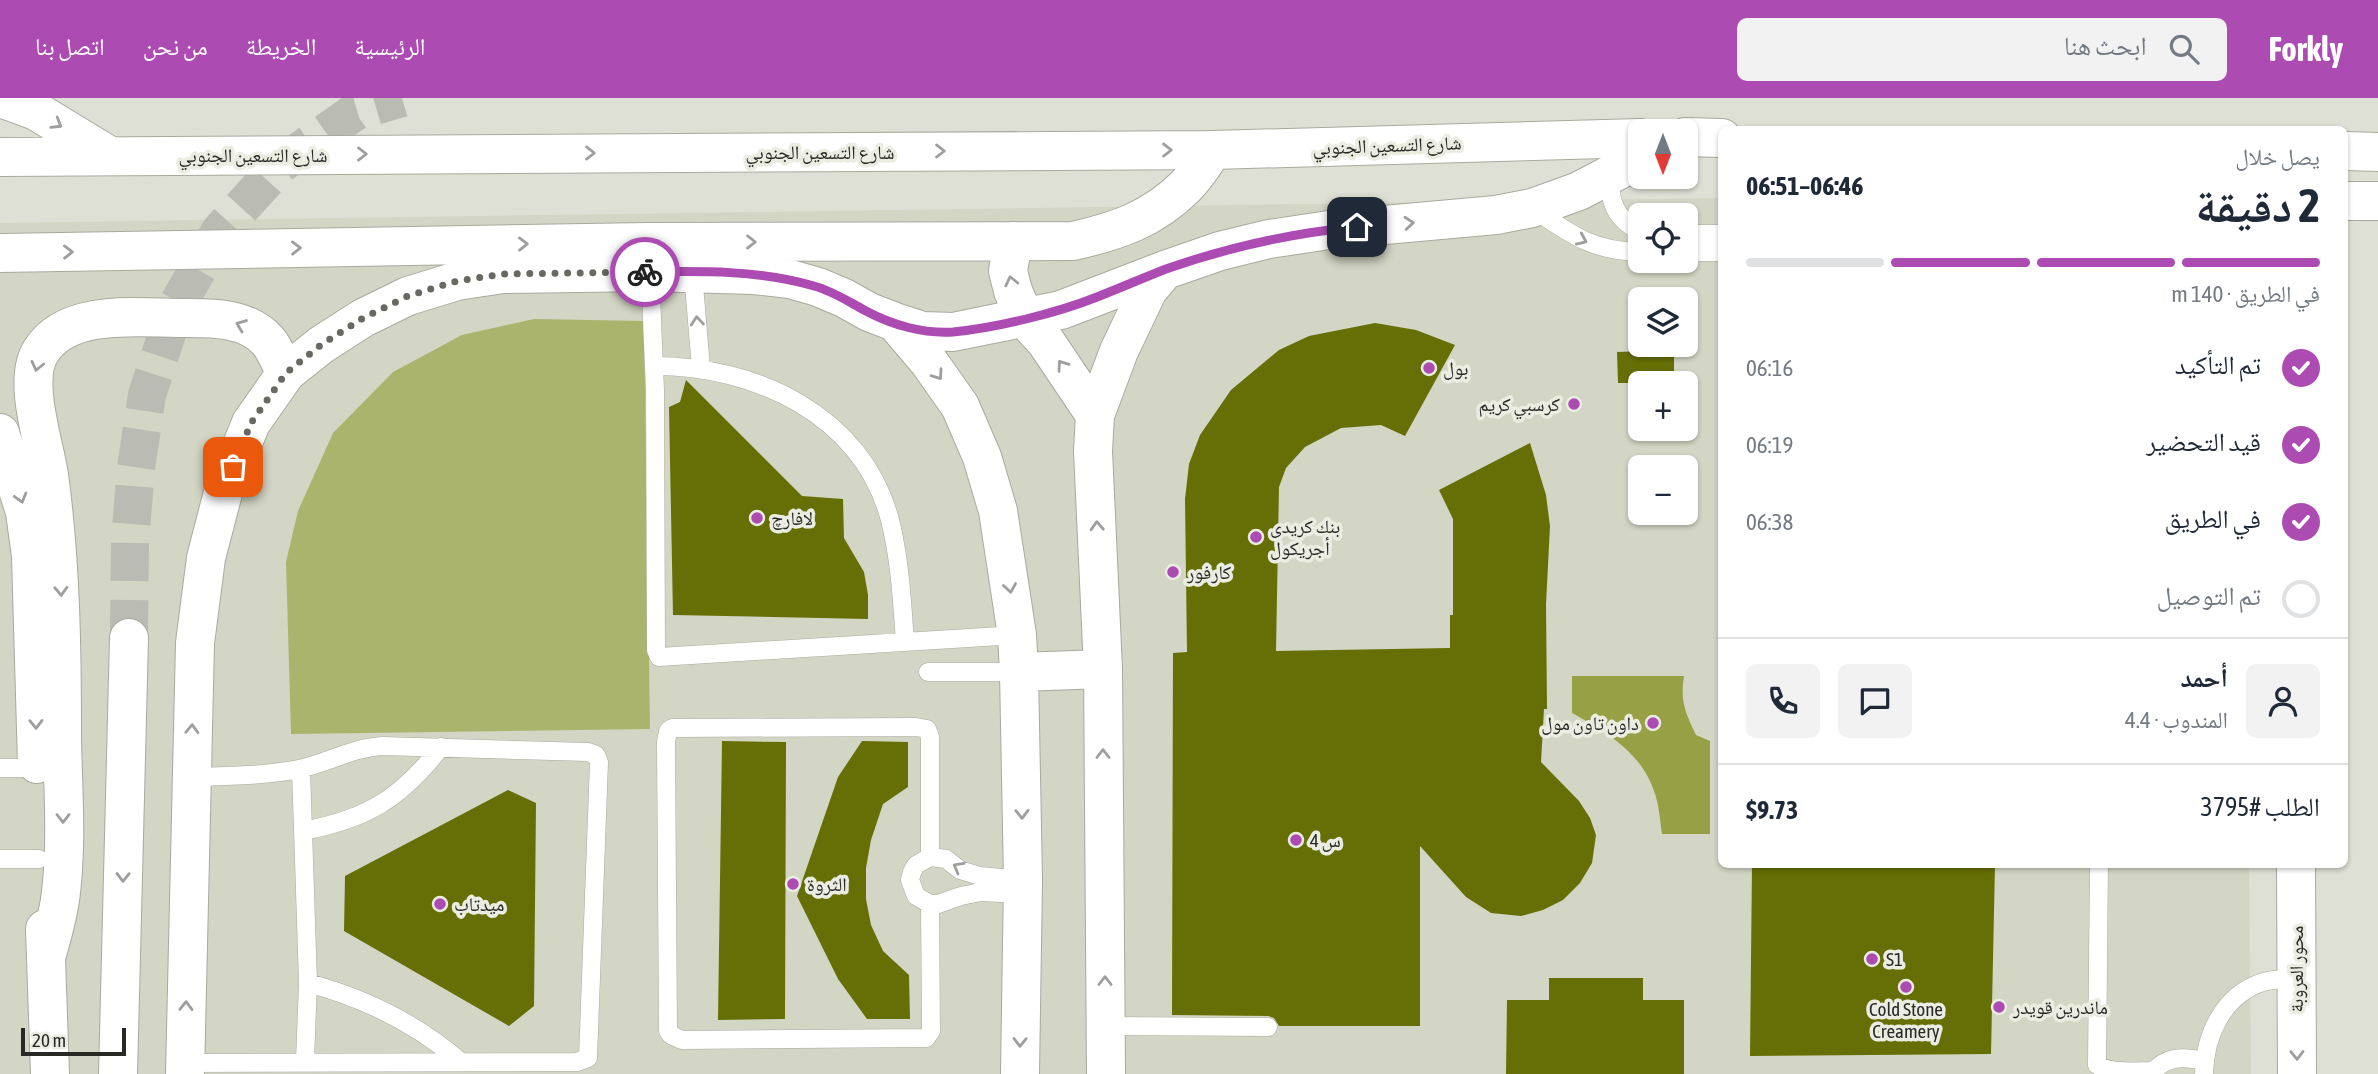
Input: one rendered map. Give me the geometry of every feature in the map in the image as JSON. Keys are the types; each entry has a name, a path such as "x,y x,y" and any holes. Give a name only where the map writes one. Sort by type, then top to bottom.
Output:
{"main road":[{"path":"1,98 36,111 110,156"},
{"name":"شارع التسعين الجنوبي","path":"0,157 1213,150 1628,138"},
{"path":"1698,138 1718,138"},
{"path":"0,253 649,257 1013,241 1073,241 1116,231 1154,212 1187,185 1213,150"},
{"path":"2348,151 2378,152"},
{"path":"185,1068 195,643 206,558 224,489 251,423 286,373 321,345 363,318 408,296 457,281 649,257 693,273 790,279 818,287 895,322 923,331 953,332 1024,319 1073,306 1220,251 1269,239 1329,230 1496,215 1532,208 1579,191 1625,167"},
{"path":"2348,201 2378,201"},
{"path":"1013,241 1008,271 1024,319 1046,342 1095,415"},
{"path":"1106,1074 1103,669 1093,451 1095,415 1132,320 1148,289 1165,270"},
{"path":"47,954 58,915 63,861 62,630 56,522 35,400 34,371 40,352 58,332 80,323 108,318 218,318 246,325 267,340 286,373"},
{"path":"895,322 929,362 960,406 982,457 998,511 1018,654 1023,887 1020,1074"},
{"path":"0,433 25,512 31,556 18,768 39,859 47,954 50,1074"},
{"path":"118,1074 129,638"},
{"path":"1018,654 1103,669"},
{"name":"محور العروبة","path":"2296,868 2298,1074"}],"lane":[{"path":"1625,167 1611,198 1615,209 1628,223"},
{"path":"1532,208 1583,242 1608,250 1628,251"},
{"path":"1698,234 1718,234"},
{"path":"1698,252 1718,252"},
{"path":"649,257 654,366 656,650 659,657 905,642 1018,654"},
{"path":"693,273 701,368"},
{"path":"654,366 701,368 760,384 811,408 849,442 878,487 890,519 898,565 905,642"},
{"path":"928,672 1018,654"},
{"path":"930,857 930,737 927,729 672,728 668,731 666,742 668,1031 682,1040 926,1038 931,1031 930,904"},
{"path":"185,1068 305,1061 578,1062 588,1058 599,762 596,755 588,752 369,747 301,769 262,775 191,778"},
{"path":"303,831 336,825 367,813 395,796 420,773 440,747"},
{"path":"301,769 308,983 305,1061"},
{"path":"930,857 946,859 960,870 1023,887 980,892 930,904 916,896 911,880 916,865 930,857"},
{"path":"0,859 39,859"},
{"path":"2099,868 2097,1065 2105,1070 2152,1073 2162,1062 2188,1057 2204,1068 2208,1040 2217,1020 2229,1004 2245,991 2264,982 2296,978"},
{"path":"308,983 342,992 394,1016 443,1046 461,1062"},
{"path":"1105,1026 1268,1027"}],"shaded area":[{"path":"1718,198 1718,868 2249,868 2251,1074 0,1074 0,223"},
{"path":"534,319 644,321 650,729 291,734 286,562 298,511 333,433 393,372 462,335"},
{"path":"1572,676 1684,676 1683,700 1689,720 1696,735 1710,741 1710,834 1662,834 1656,796 1640,765 1621,744 1572,713"}],"building":[{"path":"1375,323 1416,330 1455,345 1405,436 1381,425 1341,428 1305,447 1286,468 1279,487 1276,651 1450,648 1450,615 1453,615 1453,519 1439,490 1530,443 1546,495 1550,526 1546,604 1547,709 1544,709 1541,762 1579,801 1590,818 1596,835 1592,863 1580,883 1563,900 1543,910 1521,916 1491,913 1466,897 1420,846 1420,1026 1279,1026 1274,1018 1268,1016 1172,1015 1173,653 1187,652 1185,499 1189,464 1200,435 1231,390 1279,350 1309,336"},
{"path":"1617,352 1628,352 1628,357 1674,357 1674,371 1628,371 1628,383 1618,383"},
{"name":"لافارﭺ","path":"686,380 802,496 843,499 844,538 864,572 868,619 673,615 669,407 680,402"},
{"path":"722,741 786,742 785,1019 718,1020"},
{"path":"862,741 908,742 908,787 883,804 871,840 866,868 866,899 871,925 883,951 909,975 910,1019 867,1019 838,979 797,896 838,777"},
{"name":"ميدتاب","path":"508,790 536,803 534,1006 509,1026 344,931 345,876"},
{"name":"S1","path":"1752,868 1995,868 1991,1054 1750,1056"},
{"path":"1549,978 1643,978 1643,1000 1684,1000 1684,1074 1506,1074 1507,1000 1549,1000"}],"tunnel":[{"path":"129,638 130,541 136,468 147,395 175,309 220,231 281,164 355,112 402,98"}],"way so far":[{"path":"233,467 251,423 286,373 321,345 363,318 408,296 457,281 503,274 645,272"}],"place":[{"name":"بول","path":"1429,368"},
{"name":"كرسبي كريم","path":"1574,404"},
{"name":"لافارﭺ","path":"757,518"},
{"name":"بنك كريدى أجريكول","path":"1256,537"},
{"name":"كارفور","path":"1173,572"},
{"name":"داون تاون مول","path":"1653,723"},
{"name":"س 4","path":"1296,840"},
{"name":"الثروة","path":"793,884"},
{"name":"ميدتاب","path":"440,904"},
{"name":"S1","path":"1872,959"},
{"name":"Cold Stone Creamery","path":"1906,987"},
{"name":"ماندرين قويدر","path":"1999,1007"}],"route":[{"path":"645,272 754,275 790,279 818,287 895,322 923,331 953,332 1061,310 1220,251 1269,239 1357,227"}]}
